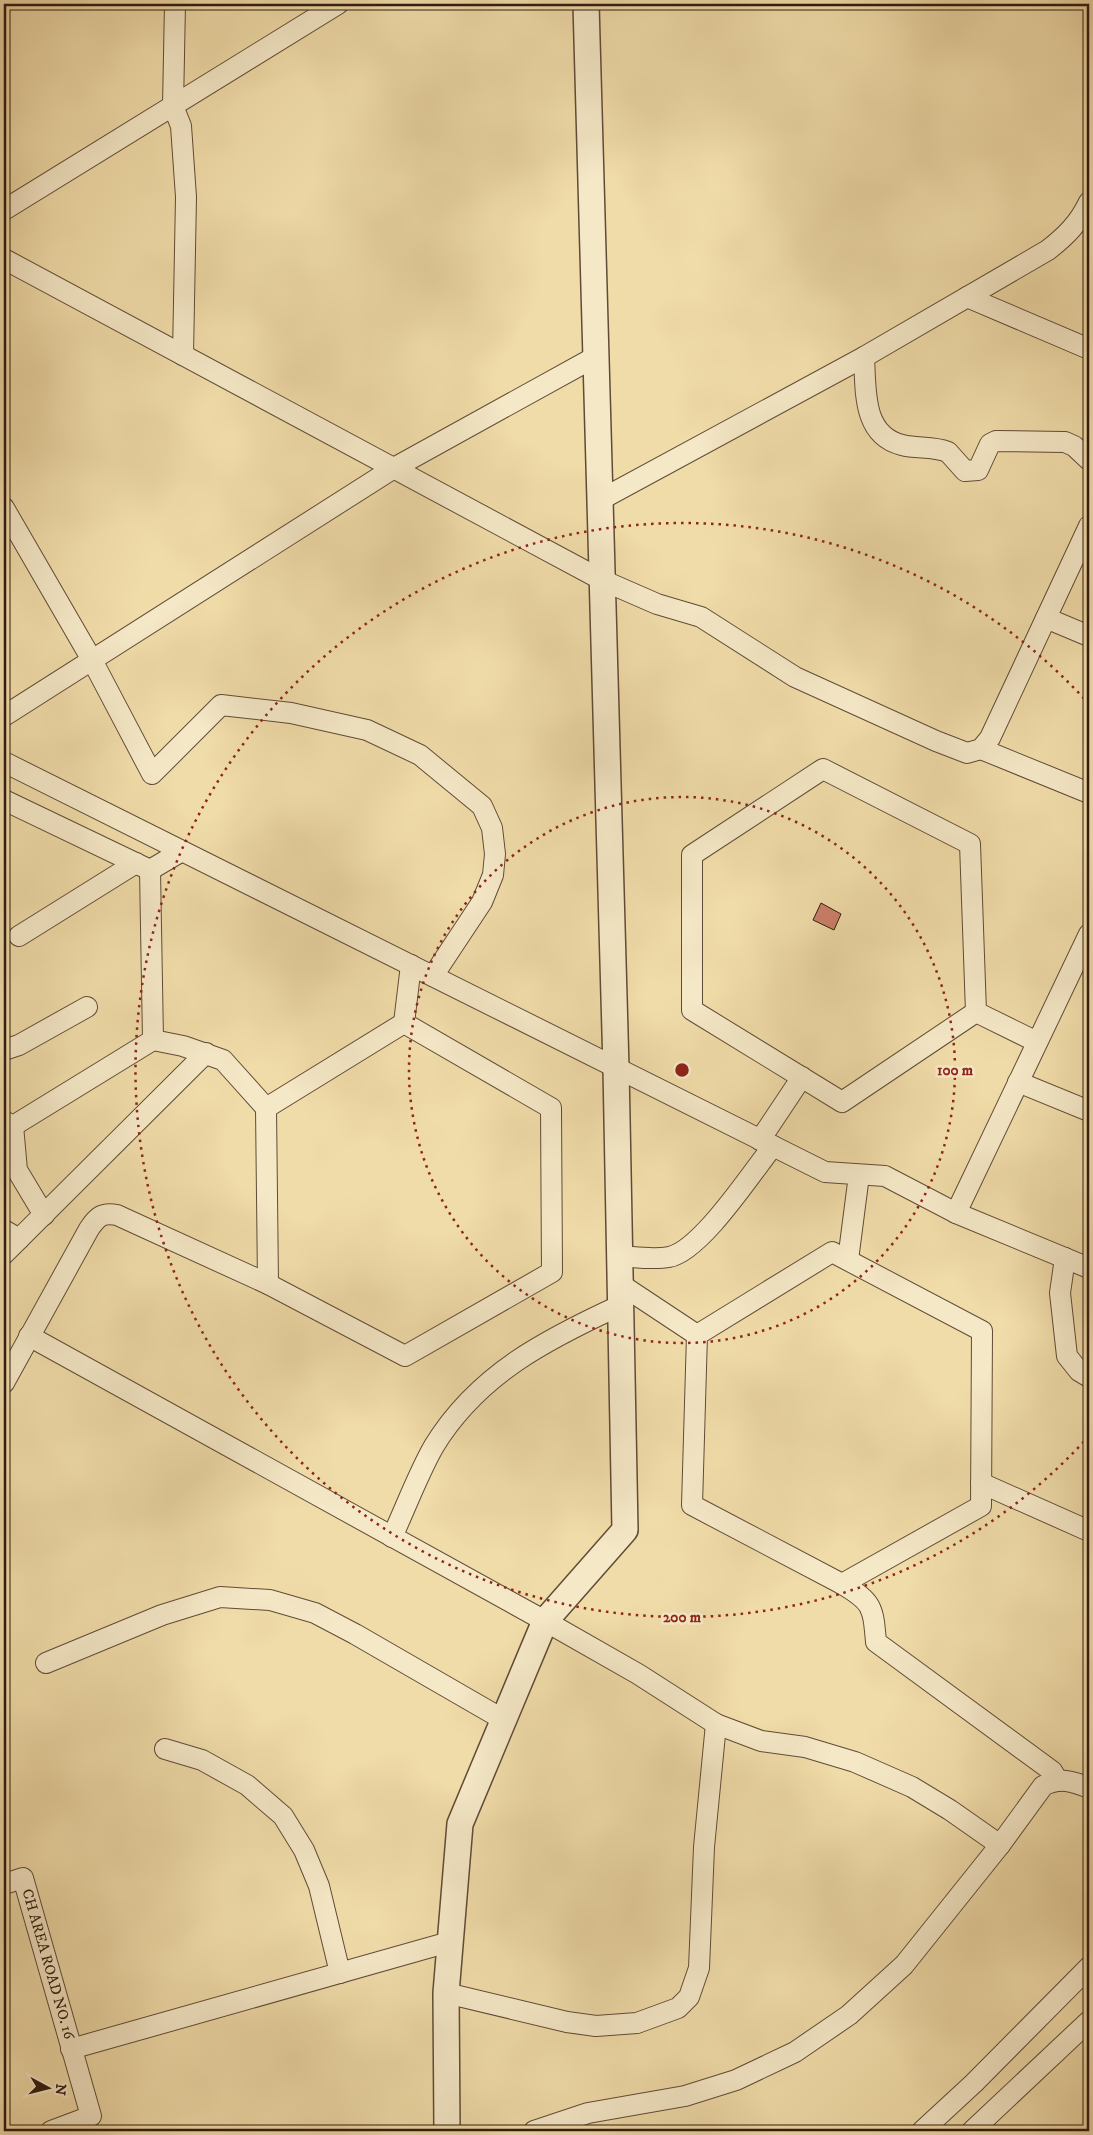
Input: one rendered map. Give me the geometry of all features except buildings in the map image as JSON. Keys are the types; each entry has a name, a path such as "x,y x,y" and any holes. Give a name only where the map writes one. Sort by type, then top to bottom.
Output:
{"street":[{"path":"175,4 173,106 182,126 186,197 184,355"},
{"path":"4,210 338,4"},
{"path":"447,2131 446,1993 460,1824 545,1621 625,1530 616,1068 586,4"},
{"path":"600,500 864,357 967,298 1048,250 1067,235 1087,214"},
{"path":"4,259 602,580 657,604 702,617 796,677 936,742 967,753 981,749 990,738 1089,526"},
{"path":"967,298 1089,349"},
{"path":"4,716 394,468 596,357"},
{"path":"864,357 868,408 873,423 879,432 888,439 902,445 948,452 965,471 978,470 990,444 996,441 1065,442 1074,446 1089,460"},
{"path":"4,508 92,660 152,774 221,704 291,713 367,730 420,755 482,806 492,828 495,854 493,875 482,902 433,976"},
{"path":"1046,618 1089,636"},
{"path":"981,749 1089,793"},
{"path":"4,762 825,1172 885,1176 956,1213 1089,1268"},
{"path":"823,769 970,844 976,1012 842,1102 692,1010 692,855 823,769"},
{"path":"4,800 143,866"},
{"path":"19,936 143,866 182,851"},
{"path":"143,866 153,1040"},
{"path":"956,1213 1018,1082 1084,956 1089,934"},
{"path":"404,1023 411,965"},
{"path":"4,1050 19,1045 87,1007"},
{"path":"976,1012 1038,1042"},
{"path":"266,1108 404,1023"},
{"path":"4,1383 94,1221 99,1215 108,1213 117,1215 268,1284 404,1356 552,1272 551,1108 404,1023"},
{"path":"44,1214 17,1170 8,1124 153,1040 206,1052 223,1060 266,1108 268,1284"},
{"path":"4,1254 11,1234 44,1214 206,1052"},
{"path":"620,1256 649,1258 671,1256 689,1247 711,1225 767,1143 802,1077"},
{"path":"1018,1082 1089,1111"},
{"path":"848,1260 859,1175"},
{"path":"697,1335 832,1252 982,1331 981,1506 842,1584"},
{"path":"1065,1258 1060,1293 1067,1356 1079,1371 1089,1377"},
{"path":"620,1295 697,1335"},
{"path":"392,1536 434,1447 464,1404 504,1369 620,1295"},
{"path":"697,1335 692,1505 865,1598 874,1615 876,1642 1052,1771 1058,1781"},
{"path":"29,1336 545,1621 638,1674 716,1724 762,1741 805,1747 855,1762 912,1787 950,1810 1000,1845"},
{"path":"981,1483 1089,1530"},
{"path":"46,1663 162,1615 220,1597 270,1600 315,1613 331,1621 504,1720"},
{"path":"446,1993 567,2022 596,2026 636,2023 678,2008 689,1997 699,1968 704,1847 716,1724"},
{"path":"165,1749 202,1760 247,1785 283,1816 304,1850 319,1886 340,1973"},
{"path":"534,2131 588,2113 685,2096 736,2080 795,2052 849,2015 904,1964 1000,1845 1043,1786 1058,1781 1077,1783 1089,1788"},
{"name":"CH AREA ROAD NO. 16","path":"4,1884 23,1878 90,2116 51,2131"},
{"path":"71,2049 449,1942"},
{"path":"922,2131 974,2083 1089,1967"},
{"path":"972,2131 1089,2021"}]}
